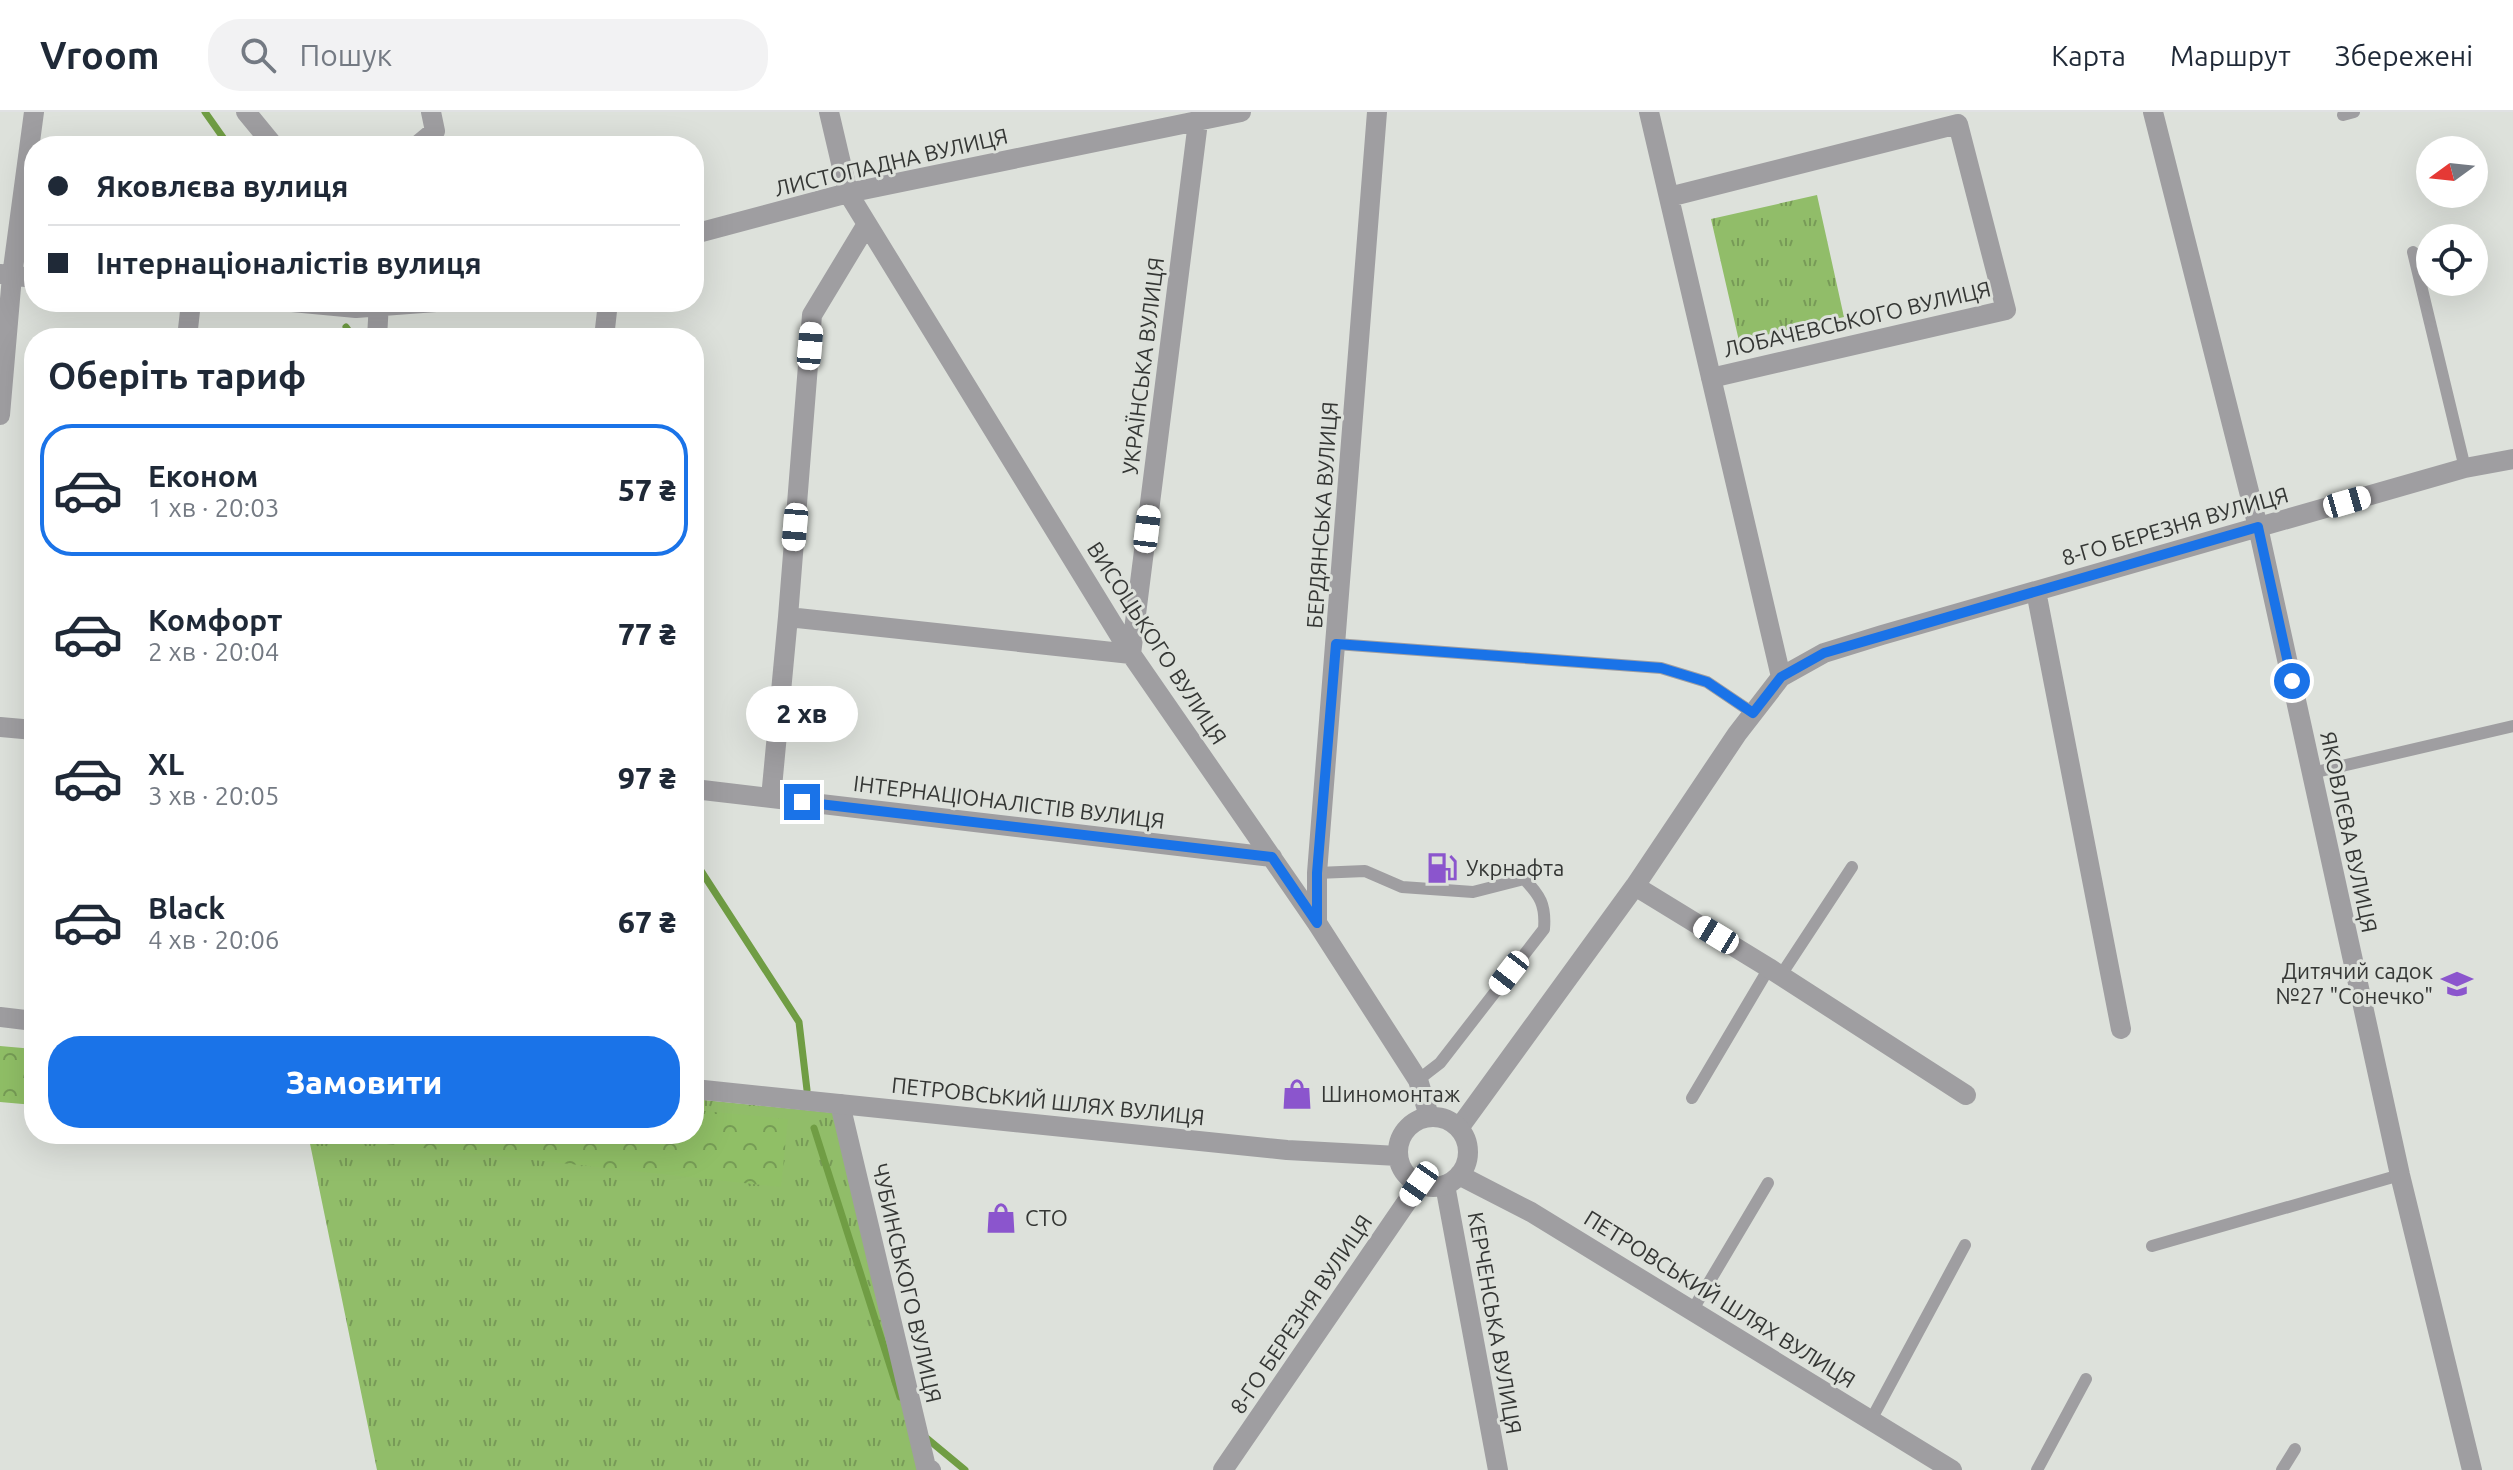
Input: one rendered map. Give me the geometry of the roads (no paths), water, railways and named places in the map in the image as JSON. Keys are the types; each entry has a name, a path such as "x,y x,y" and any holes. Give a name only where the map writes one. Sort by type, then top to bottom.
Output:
{"street":[{"path":"30,136 34,112"},
{"path":"246,112 266,136"},
{"path":"429,136 435,131 431,112"},
{"name":"ВИСОЦЬКОГО ВУЛИЦЯ","path":"829,112 848,193 1131,654 1317,923 1418,1080 1429,1116"},
{"name":"ЛИСТОПАДНА ВУЛИЦЯ","path":"704,231 848,193 1241,112"},
{"name":"БЕРДЯНСЬКА ВУЛИЦЯ","path":"1317,923 1317,873 1377,112"},
{"name":"ЛОБАЧЕВСЬКОГО ВУЛИЦЯ","path":"1649,112 1781,677"},
{"name":"ЯКОВЛЄВА ВУЛИЦЯ","path":"2153,112 2258,527 2400,1175 2472,1470"},
{"name":"УКРАЇНСЬКА ВУЛИЦЯ","path":"1131,654 1198,122"},
{"name":"ЛОБАЧЕВСЬКОГО ВУЛИЦЯ","path":"1669,197 1958,124 2006,310 1711,378"},
{"path":"0,415 6,275 24,170"},
{"path":"771,798 812,315 867,224"},
{"name":"8-ГО БЕРЕЗНЯ ВУЛИЦЯ","path":"1459,1128 1635,886 1781,677 1824,653 2465,468 2513,459"},
{"path":"2036,591 2121,1029"},
{"path":"788,617 1131,654"},
{"path":"0,727 24,729"},
{"name":"ІНТЕРНАЦІОНАЛІСТІВ ВУЛИЦЯ","path":"704,790 1272,857"},
{"path":"1635,886 1966,1095"},
{"path":"0,1017 24,1020"},
{"name":"ПЕТРОВСЬКИЙ ШЛЯХ ВУЛИЦЯ","path":"704,1090 1287,1150 1398,1156"},
{"name":"ЧУБИНСЬКОГО ВУЛИЦЯ","path":"840,1104 926,1467 931,1470"},
{"path":"1419,1184 1404,1173 1398,1156 1400,1137 1412,1123 1429,1116 1447,1119 1459,1128 1468,1148 1465,1166 1452,1180"},
{"name":"ПЕТРОВСЬКИЙ ШЛЯХ ВУЛИЦЯ","path":"1419,1184 1437,1187 1452,1180 1531,1212 1952,1470"},
{"name":"КЕРЧЕНСЬКА ВУЛИЦЯ","path":"1452,1180 1498,1470"},
{"name":"8-ГО БЕРЕЗНЯ ВУЛИЦЯ","path":"1223,1470 1419,1184"}],"lane":[{"path":"2413,252 2465,468"},
{"path":"1336,644 1661,668 1707,682 1753,713"},
{"path":"2312,773 2513,726"},
{"path":"1692,1098 1775,972 1852,867"},
{"path":"1317,873 1365,871 1402,887 1473,892 1524,879 1541,896 1545,911 1544,929 1440,1063 1418,1080"},
{"path":"2152,1246 2400,1175"},
{"path":"1692,1311 1768,1183"},
{"path":"1871,1420 1965,1245"},
{"path":"2037,1470 2086,1379"},
{"path":"2282,1470 2295,1449"}],"waterway":[{"path":"205,112 222,136"},
{"path":"704,875 799,1022 807,1090"},
{"path":"814,1128 900,1397"},
{"path":"924,1436 965,1470"}],"place":[{"name":"Укрнафта","path":"1442,868"},
{"name":"Дитячий садок №27 \"Сонечко\"","path":"2457,984"},
{"name":"Шиномонтаж","path":"1297,1094"},
{"name":"СТО","path":"1001,1218"}]}
